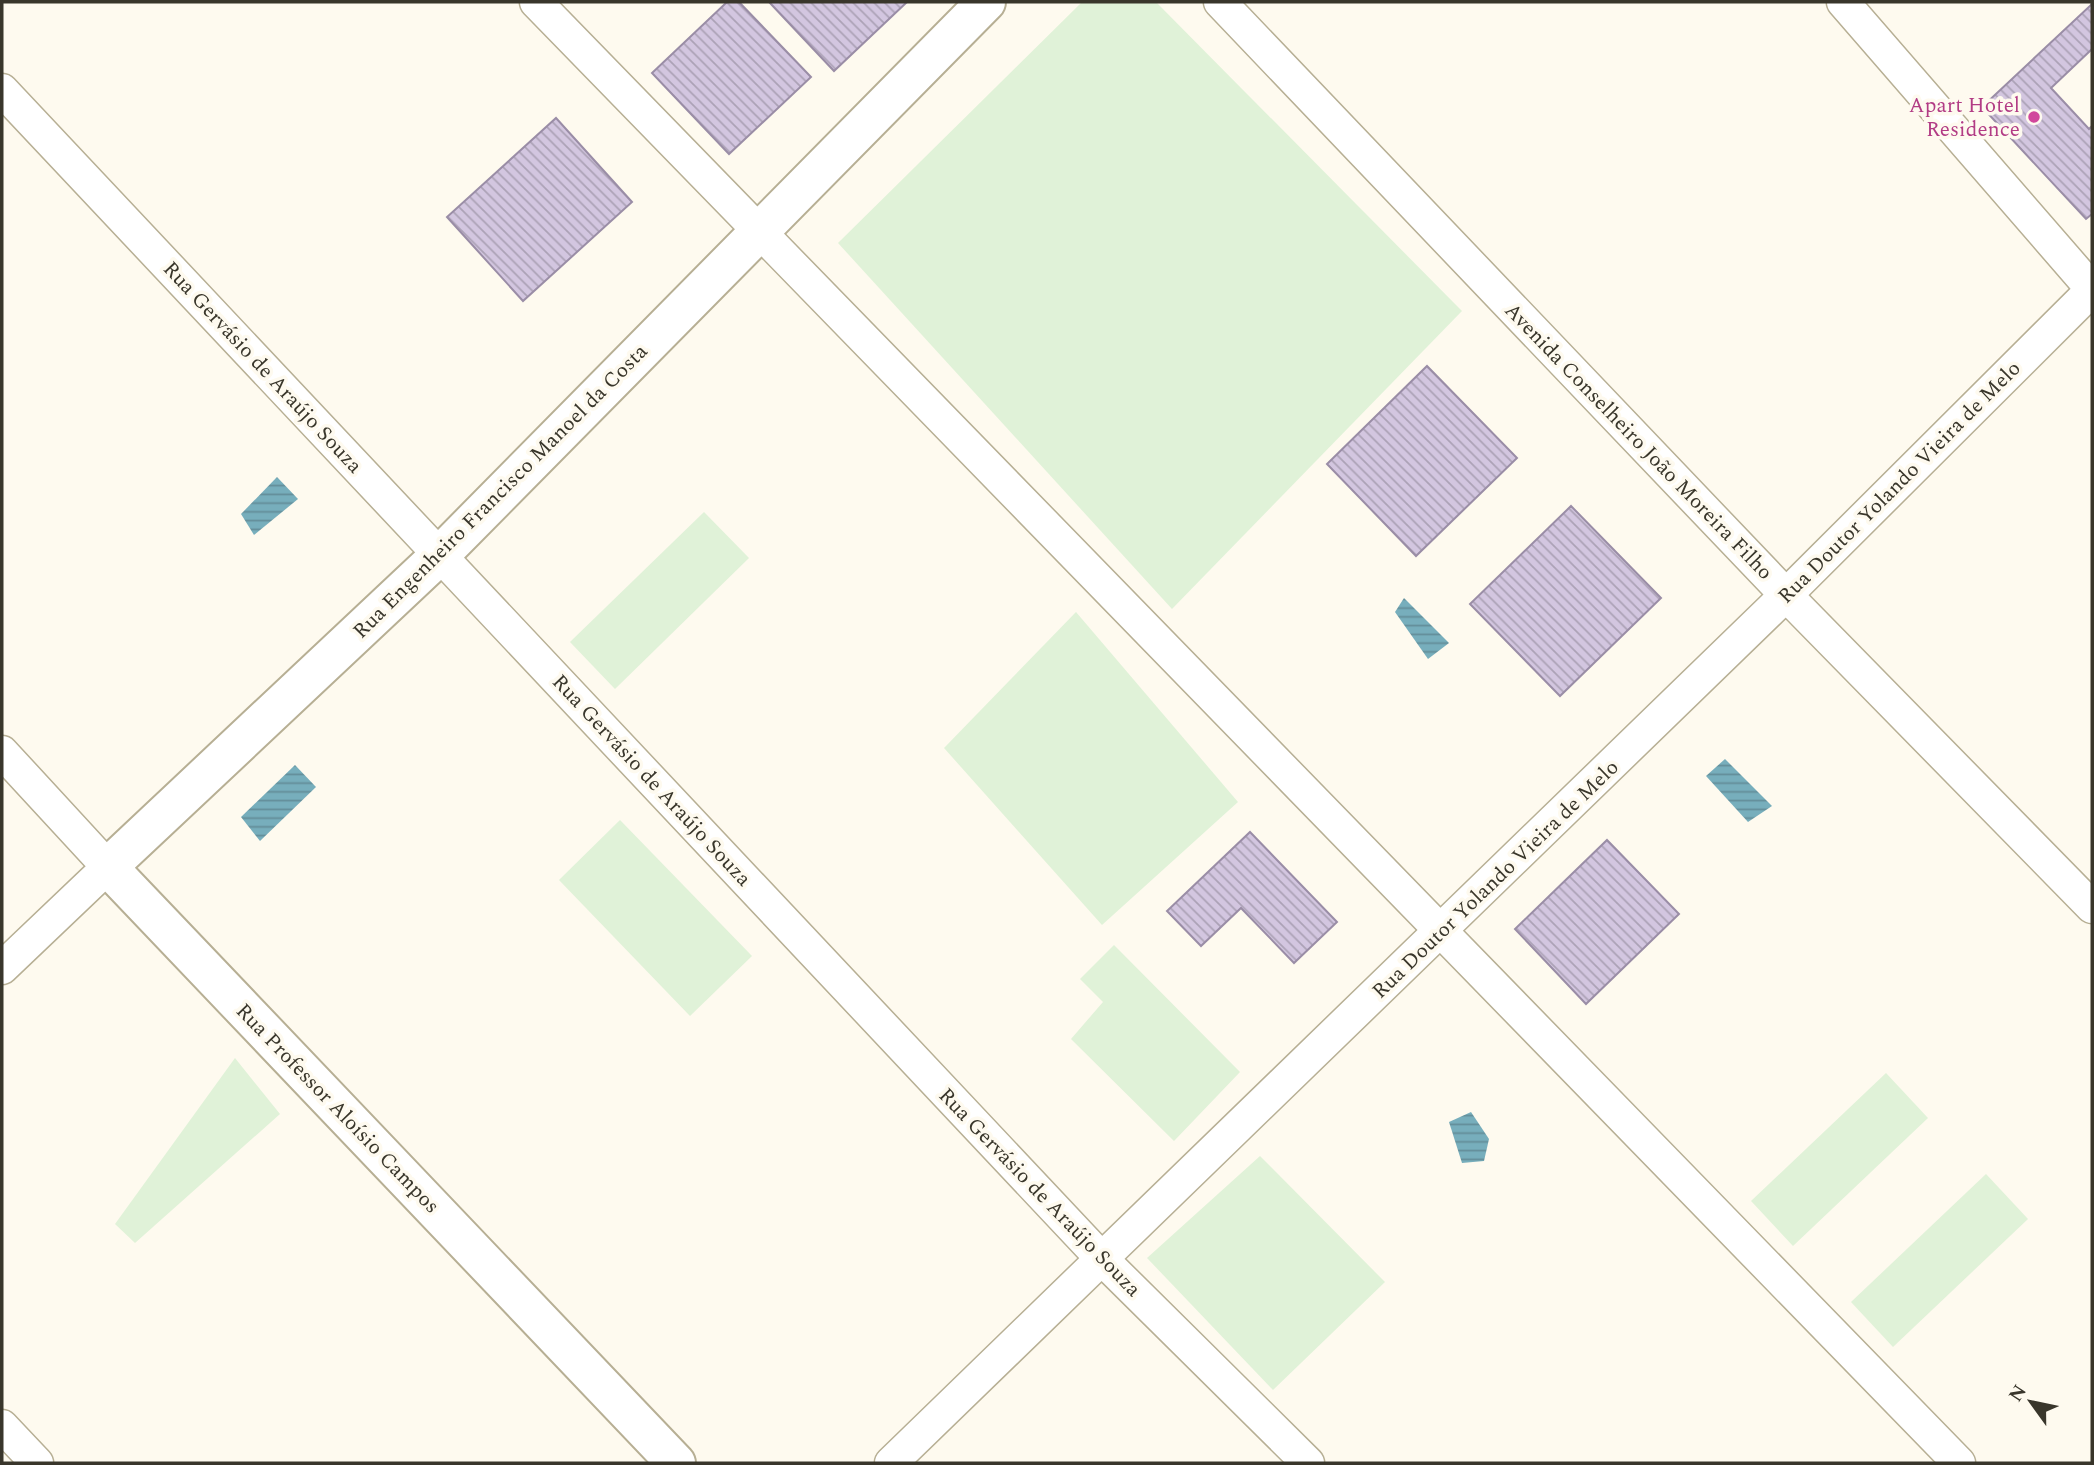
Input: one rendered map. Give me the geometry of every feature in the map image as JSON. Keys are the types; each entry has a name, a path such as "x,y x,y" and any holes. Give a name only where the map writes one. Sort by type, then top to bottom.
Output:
{"street":[{"path":"536,2 1959,1463"},
{"name":"Rua Engenheiro Francisco Manoel da Costa","path":"2,968 440,555 760,234 986,2"},
{"name":"Avenida Conselheiro João Moreira Filho","path":"1220,2 1786,595 2092,907"},
{"path":"1843,2 2092,289"},
{"name":"Rua Gervásio de Araújo Souza","path":"2,90 1103,1260 1308,1463"},
{"name":"Rua Doutor Yolando Vieira de Melo","path":"891,1463 1786,595 2092,289"},
{"name":"Rua Professor Aloísio Campos","path":"2,752 108,867 676,1463"},
{"path":"2,1426 37,1463"}],"green space":[{"path":"1082,2 1156,2 1462,311 1172,609 838,243"},
{"path":"704,512 749,558 615,689 570,642"},
{"path":"1076,612 1238,802 1102,925 944,748"},
{"path":"620,820 752,956 690,1016 559,880"},
{"path":"1114,945 1240,1072 1174,1141 1071,1039 1103,1002 1080,979"},
{"path":"235,1058 280,1114 135,1243 115,1224"},
{"path":"1886,1073 1928,1118 1793,1246 1751,1201"},
{"path":"1260,1156 1385,1282 1273,1390 1147,1258"},
{"path":"1986,1174 2028,1219 1893,1347 1851,1302"}],"water":[{"path":"277,477 298,499 254,535 241,514"},
{"path":"1404,598 1449,643 1428,659 1395,612"},
{"path":"1725,759 1772,806 1748,822 1706,776"},
{"path":"295,765 316,787 260,841 241,817"},
{"path":"1471,1112 1489,1139 1484,1161 1462,1163 1449,1122"}],"building":[{"path":"727,2 739,2 811,77 729,154 652,73"},
{"path":"769,2 907,2 834,71"},
{"name":"Apart Hotel Residence","path":"2092,4 2092,49 2051,88 2089,129 2092,126 2092,214 2086,219 1982,107"},
{"path":"556,118 632,202 523,301 447,217"},
{"path":"1427,366 1517,458 1416,556 1327,464"},
{"path":"1571,506 1661,598 1560,696 1470,604"},
{"path":"1250,832 1337,922 1294,963 1241,908 1201,946 1167,911"},
{"path":"1607,840 1679,914 1586,1004 1515,929"}],"place":[{"name":"Apart Hotel Residence","path":"2034,117"}]}
